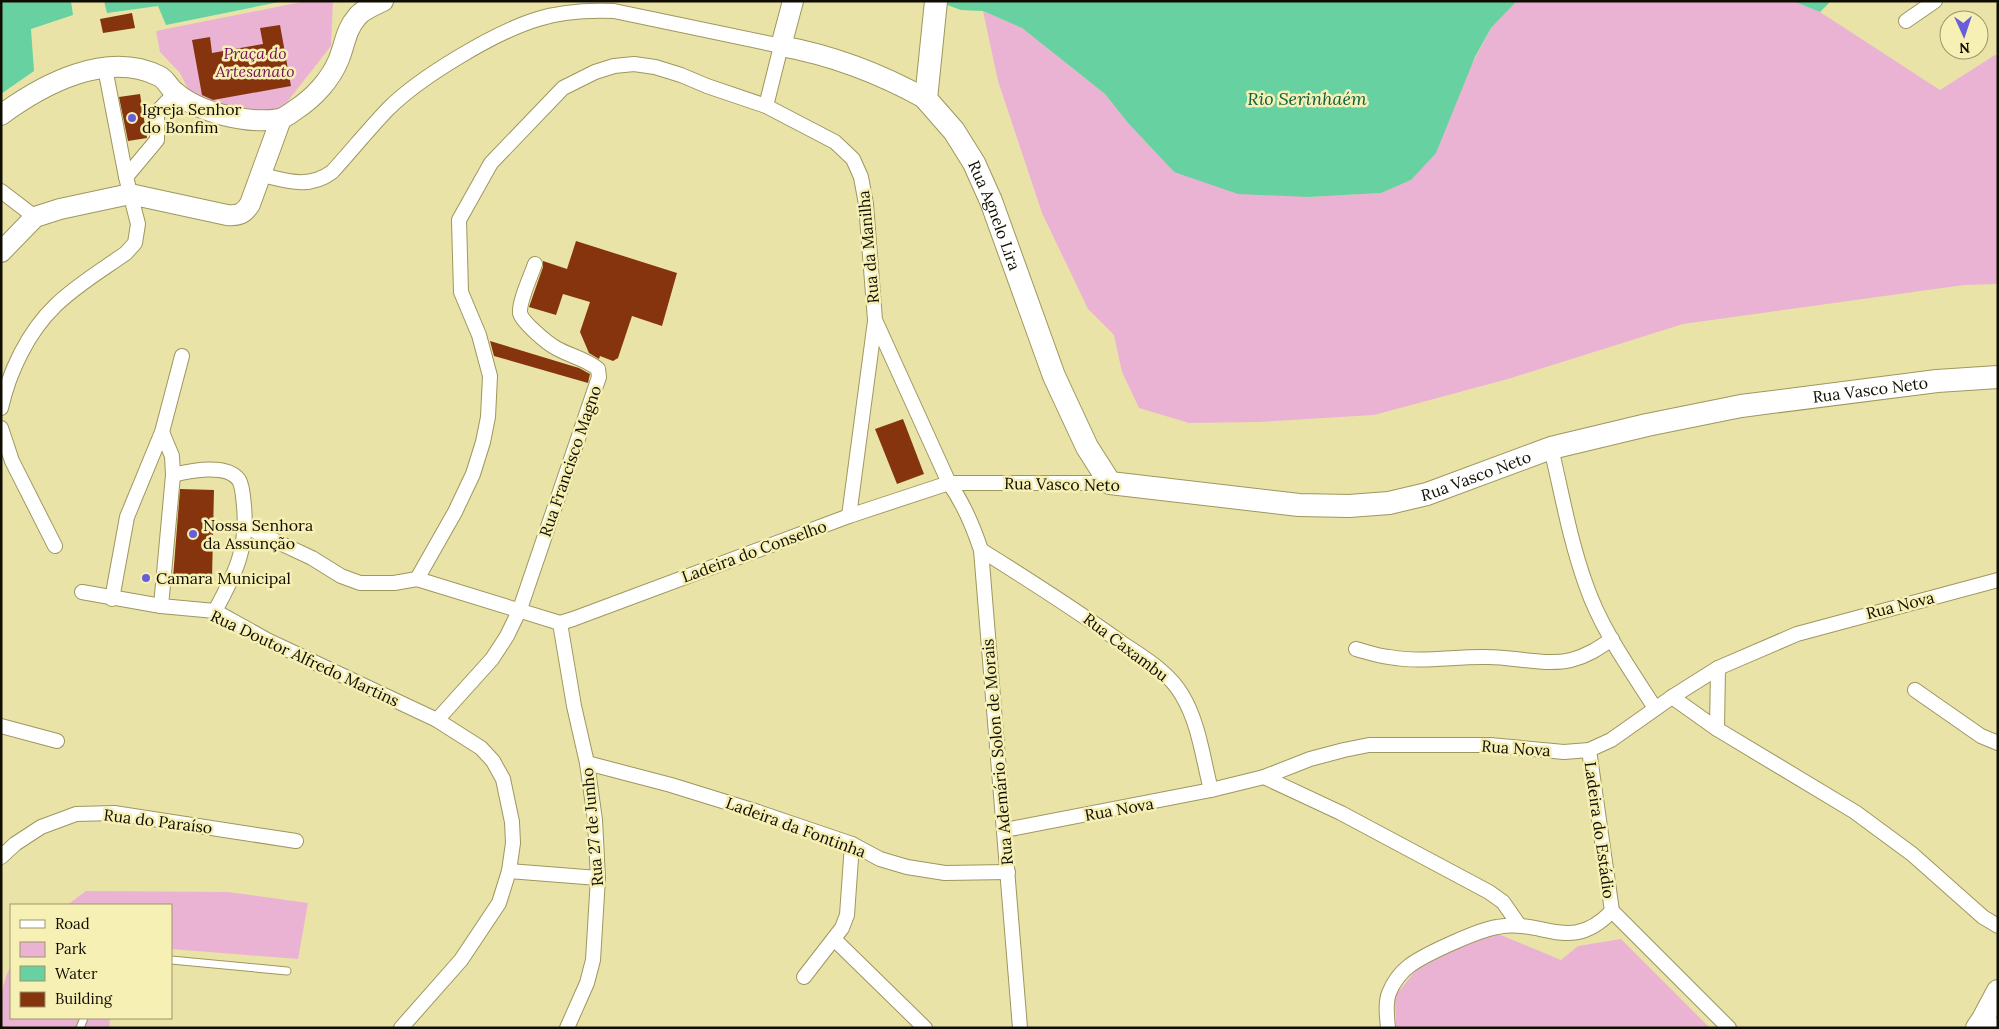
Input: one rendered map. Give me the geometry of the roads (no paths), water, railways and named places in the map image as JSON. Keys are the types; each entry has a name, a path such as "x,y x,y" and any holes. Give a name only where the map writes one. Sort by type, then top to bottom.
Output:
{"main road":[{"path":"926,99 936,1"},
{"name":"Rua Agnelo Lira","path":"926,99 954,131 974,163 991,201 1054,376 1086,447 1110,483"},
{"name":"Rua Vasco Neto","path":"1110,483 1298,505 1349,506 1389,504 1427,494 1551,448 1647,425 1741,406 1936,381 1998,378"},
{"path":"1986,1025 1998,991"}],"street":[{"path":"1,115 44,86 94,68 105,68 138,69 161,77 175,93 209,112 242,118 281,119 308,102 327,80 339,59 347,32 358,16 383,1"},
{"path":"766,106 793,1"},
{"path":"1906,20 1935,1"},
{"path":"262,175 302,182 322,179 332,172 389,109 408,91 477,47 537,19 586,10 614,11 781,46"},
{"name":"Rua Agnelo Lira","path":"781,46 805,50 897,83 926,99"},
{"name":"Rua da Manilha","path":"417,579 456,512 473,474 483,442 488,417 490,376 479,335 461,292 459,220 491,163 563,88 595,72 614,66 634,64 681,74 707,86 766,106 835,142 853,159 861,177 866,204 875,320 849,516"},
{"path":"1,408 13,370 38,327 54,307 126,253 135,242 138,224 128,185 105,68"},
{"path":"128,185 157,140 157,112 175,93"},
{"path":"1,252 35,217 128,185 235,216 246,210 262,175 281,119"},
{"path":"1,191 35,217"},
{"name":"Rua Francisco Magno","path":"520,609 598,377 598,369 591,363 555,348 525,322 520,314 520,306 535,264"},
{"name":"Rua da Manilha","path":"875,320 949,483"},
{"path":"112,599 127,517 162,432 182,356"},
{"path":"1,428 12,461 55,546"},
{"path":"161,606 173,475 172,456 162,432"},
{"path":"1551,448 1575,550 1586,586 1612,639 1655,708"},
{"path":"173,475 193,470 213,470 229,473 238,480 243,493 246,527 235,574 215,611"},
{"name":"Rua Vasco Neto","path":"949,483 1110,483"},
{"name":"Ladeira do Conselho","path":"560,622 574,619 849,516 949,483"},
{"name":"Rua Ademário Solon de Morais","path":"949,483 972,522 981,550 1020,1028"},
{"path":"246,527 312,558 341,576 360,583 394,583 417,579 560,622"},
{"name":"Rua Caxambu","path":"981,550 1066,602 1172,680 1183,696 1194,721 1211,790"},
{"name":"Rua Nova","path":"1005,830 1211,790 1264,776 1310,759 1369,745 1480,745 1564,752 1589,750 1611,740 1655,708 1718,668 1797,634 1998,580"},
{"name":"Rua Doutor Alfredo Martins","path":"82,592 112,599 215,611 267,640 437,720 481,748 493,761 503,778 512,822 513,843 509,871 499,903 461,960 401,1028"},
{"path":"437,720 492,659 507,636 520,609"},
{"name":"Rua 27 de Junho","path":"560,622 574,706 587,763 595,820 598,878 593,960 587,983 567,1028"},
{"path":"1356,649 1390,658 1426,660 1488,656 1524,658 1552,663 1590,654 1612,639"},
{"path":"1717,729 1718,668"},
{"path":"1915,690 1982,736 1998,743"},
{"path":"1672,697 1717,729 1855,812 1912,854 1983,917 1998,926"},
{"path":"1,726 57,741"},
{"name":"Ladeira do Estádio","path":"1589,750 1612,910"},
{"name":"Ladeira da Fontinha","path":"587,763 680,787 852,844 880,859 907,867 945,873 1008,872"},
{"path":"1264,776 1341,813 1490,892 1503,902 1519,925"},
{"name":"Rua do Paraíso","path":"1,857 15,844 41,827 76,814 114,813 296,841"},
{"path":"804,977 842,928 847,915 852,844"},
{"path":"509,871 598,878"},
{"path":"1388,1028 1388,996 1395,980 1409,966 1476,933 1497,927 1519,925 1571,934 1588,930 1603,920 1612,910 1729,1028"},
{"path":"834,939 925,1028"}],"lane":[{"path":"172,960 287,971"}],"water":[{"path":"1,1 71,1 73,15 31,29 34,71 1,94"},
{"path":"104,1 284,1 166,25 158,6 107,13"},
{"name":"Rio Serinhaém","path":"936,1 1517,1 1491,28 1475,57 1436,153 1411,180 1381,193 1309,197 1238,194 1174,172 1128,123 1105,94 1022,28 983,11 961,10"},
{"path":"1793,1 1831,1 1820,12"}],"place":[{"name":"Igreja Senhor do Bonfim","path":"132,118"},
{"name":"Nossa Senhora da Assunção","path":"193,534"},
{"name":"Camara Municipal","path":"146,578"}],"park label":[{"name":"Praça do Artesanato","path":"255,62"}]}
